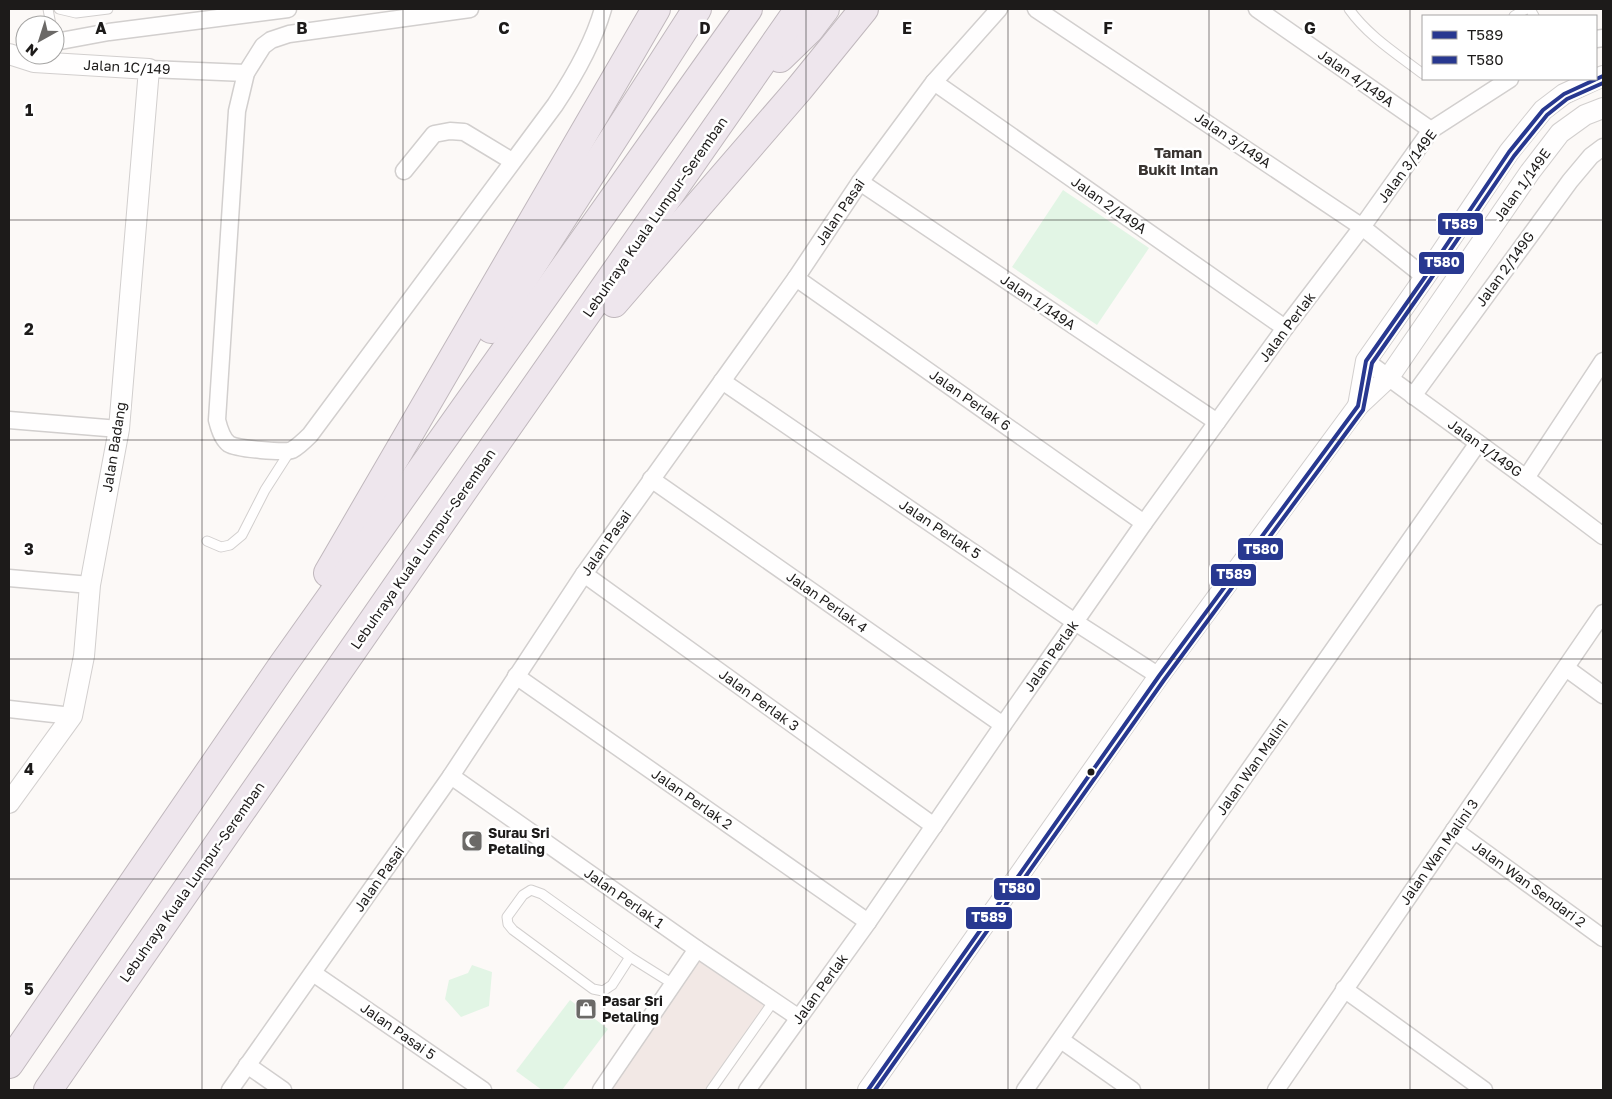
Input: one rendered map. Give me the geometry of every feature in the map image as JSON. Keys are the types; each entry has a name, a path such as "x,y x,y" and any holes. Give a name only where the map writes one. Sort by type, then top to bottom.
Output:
{"highway":[{"path":"282,666 298,624 656,9"},
{"path":"396,504 475,354 697,9"},
{"path":"9,1064 282,666 748,9"},
{"name":"Lebuhraya Kuala Lumpur–Seremban","path":"48,1090 799,9"},
{"path":"751,80 785,54 809,30 825,9"},
{"path":"514,418 799,89 864,9"}],"street":[{"path":"65,40 109,32 288,9"},
{"path":"470,9 289,34 271,40 263,46 246,73 237,111 217,420 220,432 229,444 241,448 290,451 310,435 555,105 575,75 594,36 603,9"},
{"name":"Jalan Pasai","path":"230,1090 451,776 584,574 796,278 860,182 934,82 999,9"},
{"name":"Jalan 3/149A","path":"1036,9 1362,227 1425,277"},
{"name":"Jalan 4/149A","path":"1257,9 1431,130"},
{"name":"Jalan 1C/149","path":"9,54 34,62 246,73"},
{"name":"Jalan Badang","path":"9,803 72,716 84,656 90,584 119,429 149,68"},
{"name":"Jalan 3/149E","path":"1362,227 1431,130 1508,80"},
{"name":"Jalan 1/149E","path":"1366,361 1510,152 1543,110 1564,94 1594,80"},
{"name":"Jalan 2/149A","path":"934,82 1285,328"},
{"name":"Jalan 1/149E","path":"868,1090 1159,676 1358,406 1389,377 1530,172 1560,134 1585,115 1603,108"},
{"path":"404,171 434,134 460,131 470,135 512,162"},
{"name":"Jalan 2/149G","path":"1413,396 1570,181 1591,156 1603,147"},
{"name":"Jalan 1/149A","path":"860,182 1217,422"},
{"name":"Jalan Perlak","path":"747,1090 868,922 1002,725 1144,523 1285,328 1362,227"},
{"name":"Jalan Perlak 6","path":"796,278 1144,523"},
{"path":"1358,406 1366,361"},
{"name":"Jalan 1/149G","path":"1366,361 1603,536"},
{"path":"1526,478 1603,361"},
{"name":"Jalan Perlak 5","path":"722,381 1075,622 1159,676"},
{"path":"9,420 119,429"},
{"name":"Jalan Wan Malini","path":"1025,1090 1478,443"},
{"name":"Jalan Perlak 4","path":"651,480 1002,725"},
{"name":"Jalan Perlak 3","path":"584,574 934,826"},
{"path":"9,578 90,584"},
{"name":"Jalan Wan Malini 3","path":"1276,1090 1603,613"},
{"path":"1566,668 1603,695"},
{"name":"Jalan Perlak 2","path":"516,676 868,922"},
{"path":"9,709 72,716"},
{"name":"Jalan Perlak 1","path":"451,776 697,950 799,1018"},
{"name":"Jalan Wan Sendari 2","path":"1454,830 1603,938"},
{"path":"600,1090 697,950"},
{"name":"Jalan Pasai 5","path":"313,973 483,1090"},
{"path":"1344,990 1484,1090"},
{"path":"1061,1040 1132,1090"},
{"path":"247,1065 283,1090"}],"lane":[{"path":"59,9 76,13 108,9"},
{"path":"1349,9 1356,19 1381,42 1422,73"},
{"path":"207,541 221,547 230,545 242,534 265,490 290,451"},
{"path":"630,957 612,985 603,992 592,989 514,930 508,924 507,917 523,895 531,890 542,894 630,957 673,984"},
{"path":"711,1090 773,1002"}],"shaded area":[{"path":"699,959 766,1004 705,1090 608,1090"}],"green space":[{"path":"1063,190 1149,248 1097,325 1012,267"},
{"path":"472,965 492,972 489,1006 461,1017 445,999 449,980 468,973"},
{"path":"570,1000 608,1029 562,1090 542,1090 516,1071"}],"transit line":[{"name":"T589","path":"1597,79 1603,76"},
{"name":"T589","path":"868,1090 1159,676 1358,406 1366,361 1509,152 1543,110 1564,94 1594,80"},
{"name":"T580","path":"875,1090 1164,680 1363,410 1372,363 1514,156 1547,115 1567,99 1603,83"}],"place":[{"name":"Surau Sri Petaling","path":"472,841"},
{"name":"Pasar Sri Petaling","path":"586,1009"}],"district":[{"name":"Taman Bukit Intan","path":"1178,162"}]}
